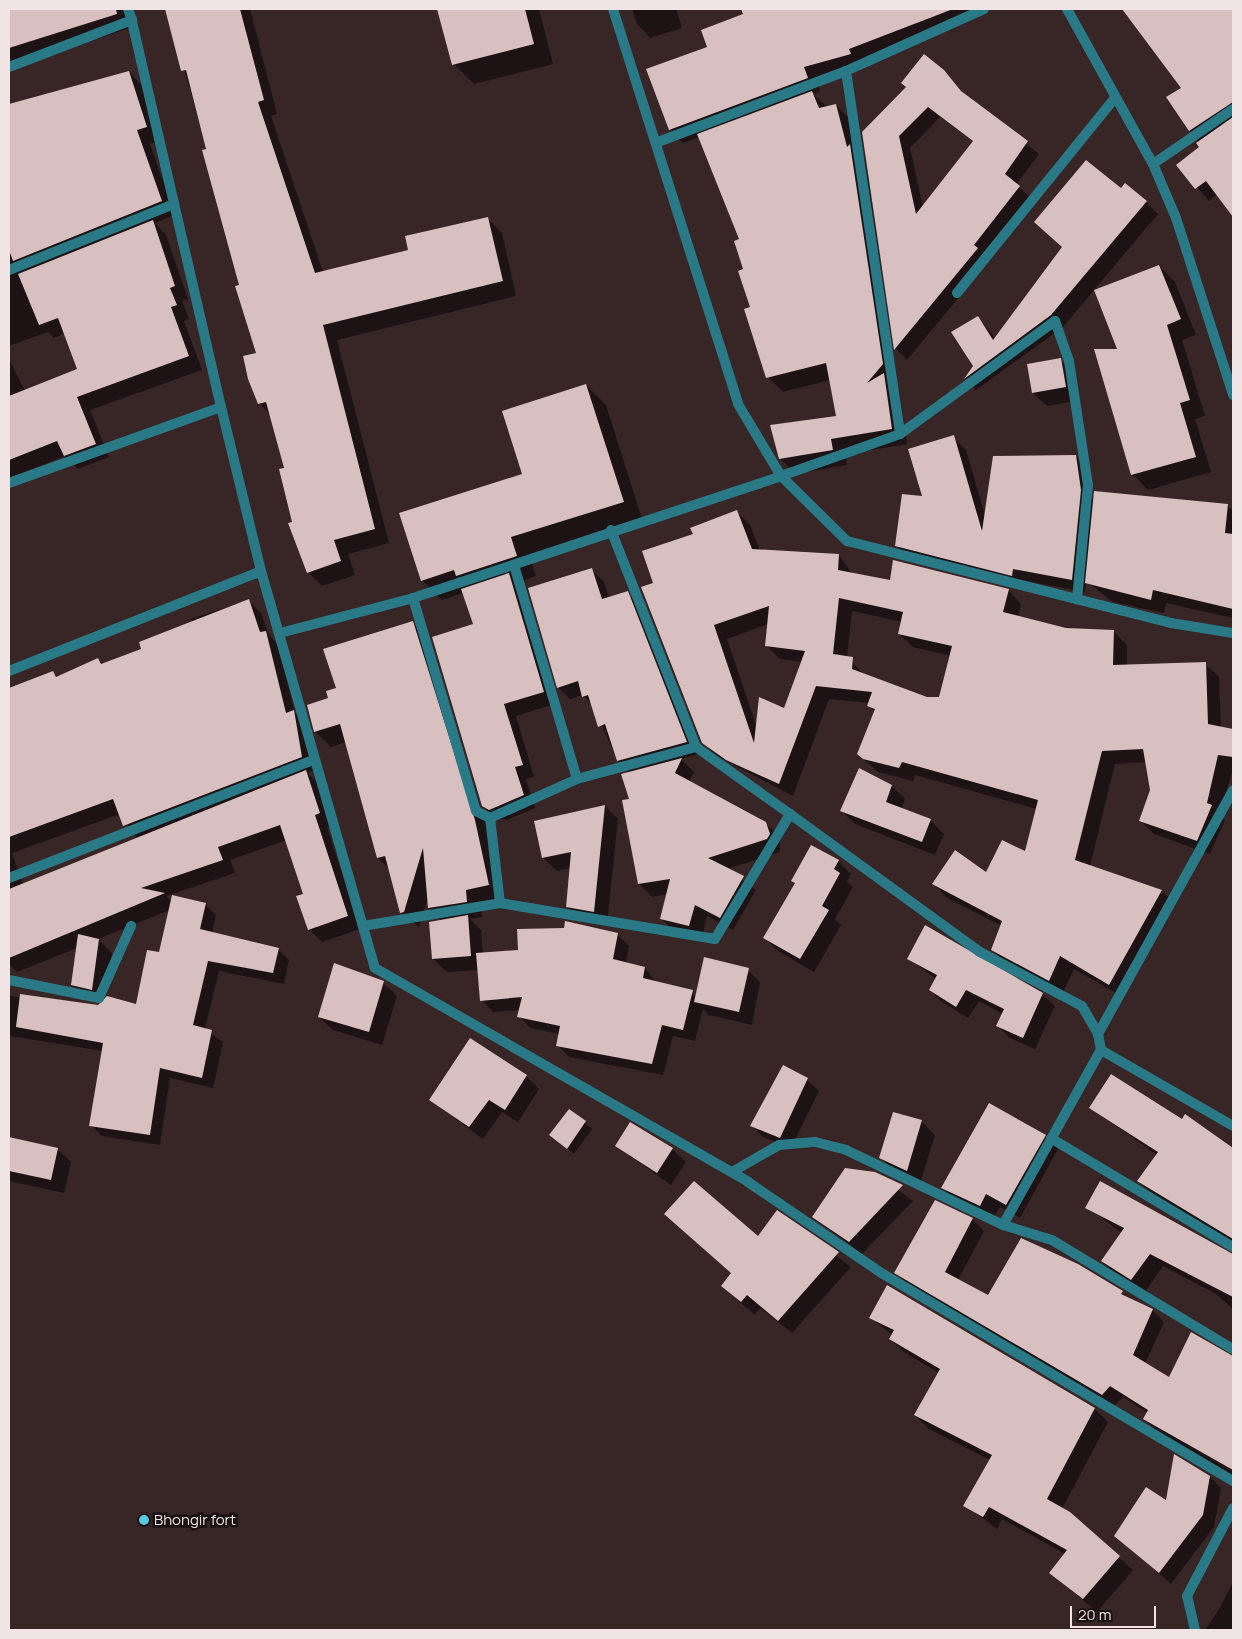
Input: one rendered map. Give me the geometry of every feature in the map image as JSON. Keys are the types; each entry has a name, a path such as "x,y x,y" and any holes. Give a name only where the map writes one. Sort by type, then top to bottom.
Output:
{"street":[{"path":"128,9 261,571 280,633 313,760 375,968 732,1172 883,1274 1233,1481"},
{"path":"612,9 658,142 738,404 781,476 847,541 1077,599 1233,633"},
{"path":"658,142 846,71 984,9"},
{"path":"1067,9 1114,99 1153,164 1176,218 1233,395"},
{"path":"9,67 132,20"},
{"path":"846,71 900,434"},
{"path":"957,293 1114,99"},
{"path":"1153,164 1233,109"},
{"path":"9,270 174,204"},
{"path":"280,633 413,598 514,565 611,530 781,476 900,434 1055,321 1069,361 1088,485 1077,599"},
{"path":"9,483 221,407"},
{"path":"611,530 696,747 980,952 1082,1006 1098,1034 1101,1050 1054,1140 1003,1225"},
{"path":"514,565 577,779"},
{"path":"9,671 261,571"},
{"path":"413,598 476,811 490,818"},
{"path":"490,818 577,779 696,747"},
{"path":"9,878 313,760"},
{"path":"1098,1034 1233,790"},
{"path":"363,926 500,903 716,939 790,814"},
{"path":"490,818 500,903"},
{"path":"9,980 99,998 131,926"},
{"path":"1101,1050 1233,1126"},
{"path":"1054,1140 1233,1247"},
{"path":"732,1172 779,1145 815,1142 846,1150 1003,1225 1052,1240 1233,1349"},
{"path":"1195,1630 1187,1596 1233,1508"}],"building":[{"path":"9,9 116,9 117,14 9,48"},
{"path":"165,9 240,9 264,100 258,102 315,273 408,250 405,236 488,217 503,281 323,325 375,529 334,540 341,561 307,573 288,523 292,522 279,469 284,468 266,402 258,404 248,379 243,356 256,353 235,286 239,285 202,150 206,149 186,70 181,71"},
{"path":"437,9 525,9 534,44 452,65"},
{"path":"741,9 953,9 849,49 851,54 804,67 808,78 669,130 646,69 707,47 701,30 743,14"},
{"path":"1122,9 1233,9 1233,102 1189,131 1166,97 1181,88"},
{"path":"924,54 944,70 961,91 1028,141 1005,174 1020,186 974,245 978,248 894,350 862,132 906,87 901,83","holes":["928,107 973,141 916,214 899,136"]},
{"path":"129,71 147,127 137,130 162,201 13,261 9,250 9,104"},
{"path":"812,91 819,108 836,104 847,147 850,144 883,364 867,383 884,373 892,429 831,439 833,450 779,459 770,425 836,416 826,363 766,378 744,309 750,307 738,271 743,269 734,241 739,239 697,134"},
{"path":"1233,117 1233,217 1206,181 1195,189 1176,165 1199,147 1196,143"},
{"path":"1086,160 1121,188 1125,183 1147,201 1051,315 964,379 973,366 951,332 978,316 993,340 1062,247 1034,222"},
{"path":"153,220 175,286 170,288 177,305 171,307 189,356 77,397 96,444 64,456 57,441 9,460 9,396 77,369 58,318 39,325 18,274"},
{"path":"1159,265 1181,319 1167,325 1190,400 1180,403 1196,457 1131,475 1094,349 1117,349 1094,290"},
{"path":"1061,358 1066,387 1032,393 1027,364"},
{"path":"586,384 624,502 511,537 517,556 456,576 454,570 421,581 399,513 522,474 502,411"},
{"path":"954,435 982,531 993,456 1076,455 1081,490 1072,580 1013,569 1012,576 895,546 902,494 922,496 908,449"},
{"path":"1094,491 1228,504 1225,533 1233,534 1233,609 1153,590 1151,600 1085,583"},
{"path":"737,510 752,549 839,554 838,570 890,580 893,560 1009,589 1003,612 1066,628 1114,630 1113,665 1206,662 1208,724 1233,729 1233,757 1218,755 1207,803 1212,805 1197,841 1139,821 1150,790 1143,749 1102,751 1075,860 1162,890 1109,985 1060,956 1049,981 991,950 1002,921 932,884 955,850 986,872 1002,840 1025,851 1038,800 902,762 899,768 863,759 857,754 875,709 867,706 872,692 816,686 779,784 726,760 702,743 641,587 653,583 642,551 693,534 690,528","holes":["839,598 903,612 898,634 952,646 939,697 927,697 852,669 853,657 833,654","769,606 765,646 805,651 784,708 759,697 754,743 714,625"]},
{"path":"592,568 602,599 628,591 687,742 617,761 605,724 598,727 588,695 582,697 578,681 557,688 528,588"},
{"path":"509,573 544,692 504,704 523,765 515,767 524,795 489,810 482,806 432,637 473,624 461,589"},
{"path":"249,599 260,632 266,631 286,713 294,710 302,757 123,826 113,799 9,837 9,688 53,671 56,677 98,658 101,664 141,649 139,642"},
{"path":"413,621 475,820 489,885 466,890 467,902 428,908 423,848 404,912 400,913 385,856 377,858 340,724 314,732 307,705 328,698 326,691 336,688 323,649"},
{"path":"682,758 675,773 766,822 770,834 767,839 708,858 744,876 720,918 695,905 689,926 660,919 670,879 638,884 622,800 629,799 621,774"},
{"path":"859,768 892,785 886,802 931,819 922,842 840,811"},
{"path":"306,770 320,813 315,815 348,916 308,930 296,896 303,894 280,825 218,847 223,860 141,888 165,893 9,958 9,889"},
{"path":"605,805 594,912 566,907 571,852 542,858 534,821"},
{"path":"811,845 839,860 834,869 840,873 822,906 829,910 800,959 763,938 795,883 791,881"},
{"path":"172,895 206,903 200,929 279,948 273,973 208,961 193,1025 212,1030 202,1078 160,1068 150,1135 89,1126 103,1043 16,1027 20,994 98,1005 107,996 136,1004 147,950 159,952"},
{"path":"468,915 471,956 432,959 429,922"},
{"path":"565,921 618,933 613,959 645,967 643,978 693,990 683,1030 662,1025 652,1064 556,1046 560,1026 517,1017 522,997 480,1001 476,953 518,950 517,929 564,928"},
{"path":"925,925 1043,993 1023,1038 996,1026 1004,1009 966,990 956,1007 929,990 937,975 907,959"},
{"path":"78,934 99,939 92,990 71,985"},
{"path":"704,957 749,968 739,1012 694,1002"},
{"path":"334,963 384,981 369,1032 318,1017"},
{"path":"470,1038 527,1075 505,1110 489,1100 469,1127 429,1100"},
{"path":"783,1065 808,1078 780,1138 750,1126"},
{"path":"1111,1074 1182,1119 1185,1114 1233,1148 1233,1239 1137,1181 1158,1152 1089,1108"},
{"path":"989,1103 1046,1135 1006,1205 986,1194 980,1206 941,1188"},
{"path":"569,1109 586,1121 567,1149 549,1135"},
{"path":"893,1112 922,1120 907,1171 879,1158"},
{"path":"630,1122 673,1148 657,1173 615,1146"},
{"path":"9,1137 58,1148 51,1180 9,1171"},
{"path":"845,1168 875,1172 903,1185 849,1242 812,1217"},
{"path":"694,1181 758,1236 777,1210 839,1252 778,1321 747,1295 741,1302 721,1286 731,1273 664,1214"},
{"path":"1100,1181 1233,1254 1233,1297 1150,1254 1131,1280 1101,1261 1124,1228 1085,1208"},
{"path":"935,1200 973,1218 945,1272 988,1295 1021,1238 1078,1264 1123,1291 1121,1294 1153,1309 1133,1355 1169,1377 1191,1332 1233,1356 1233,1470 1143,1419 1148,1410 1110,1386 1102,1395 894,1273"},
{"path":"887,1285 1095,1408 1047,1499 1070,1512 1120,1556 1083,1599 1049,1573 1067,1550 989,1507 983,1517 963,1506 992,1455 914,1415 940,1369 889,1339 894,1330 869,1318"},
{"path":"1174,1454 1210,1476 1203,1515 1159,1573 1114,1536 1146,1487 1166,1500"}],"place":[{"name":"Bhongir fort","path":"144,1520"}]}
